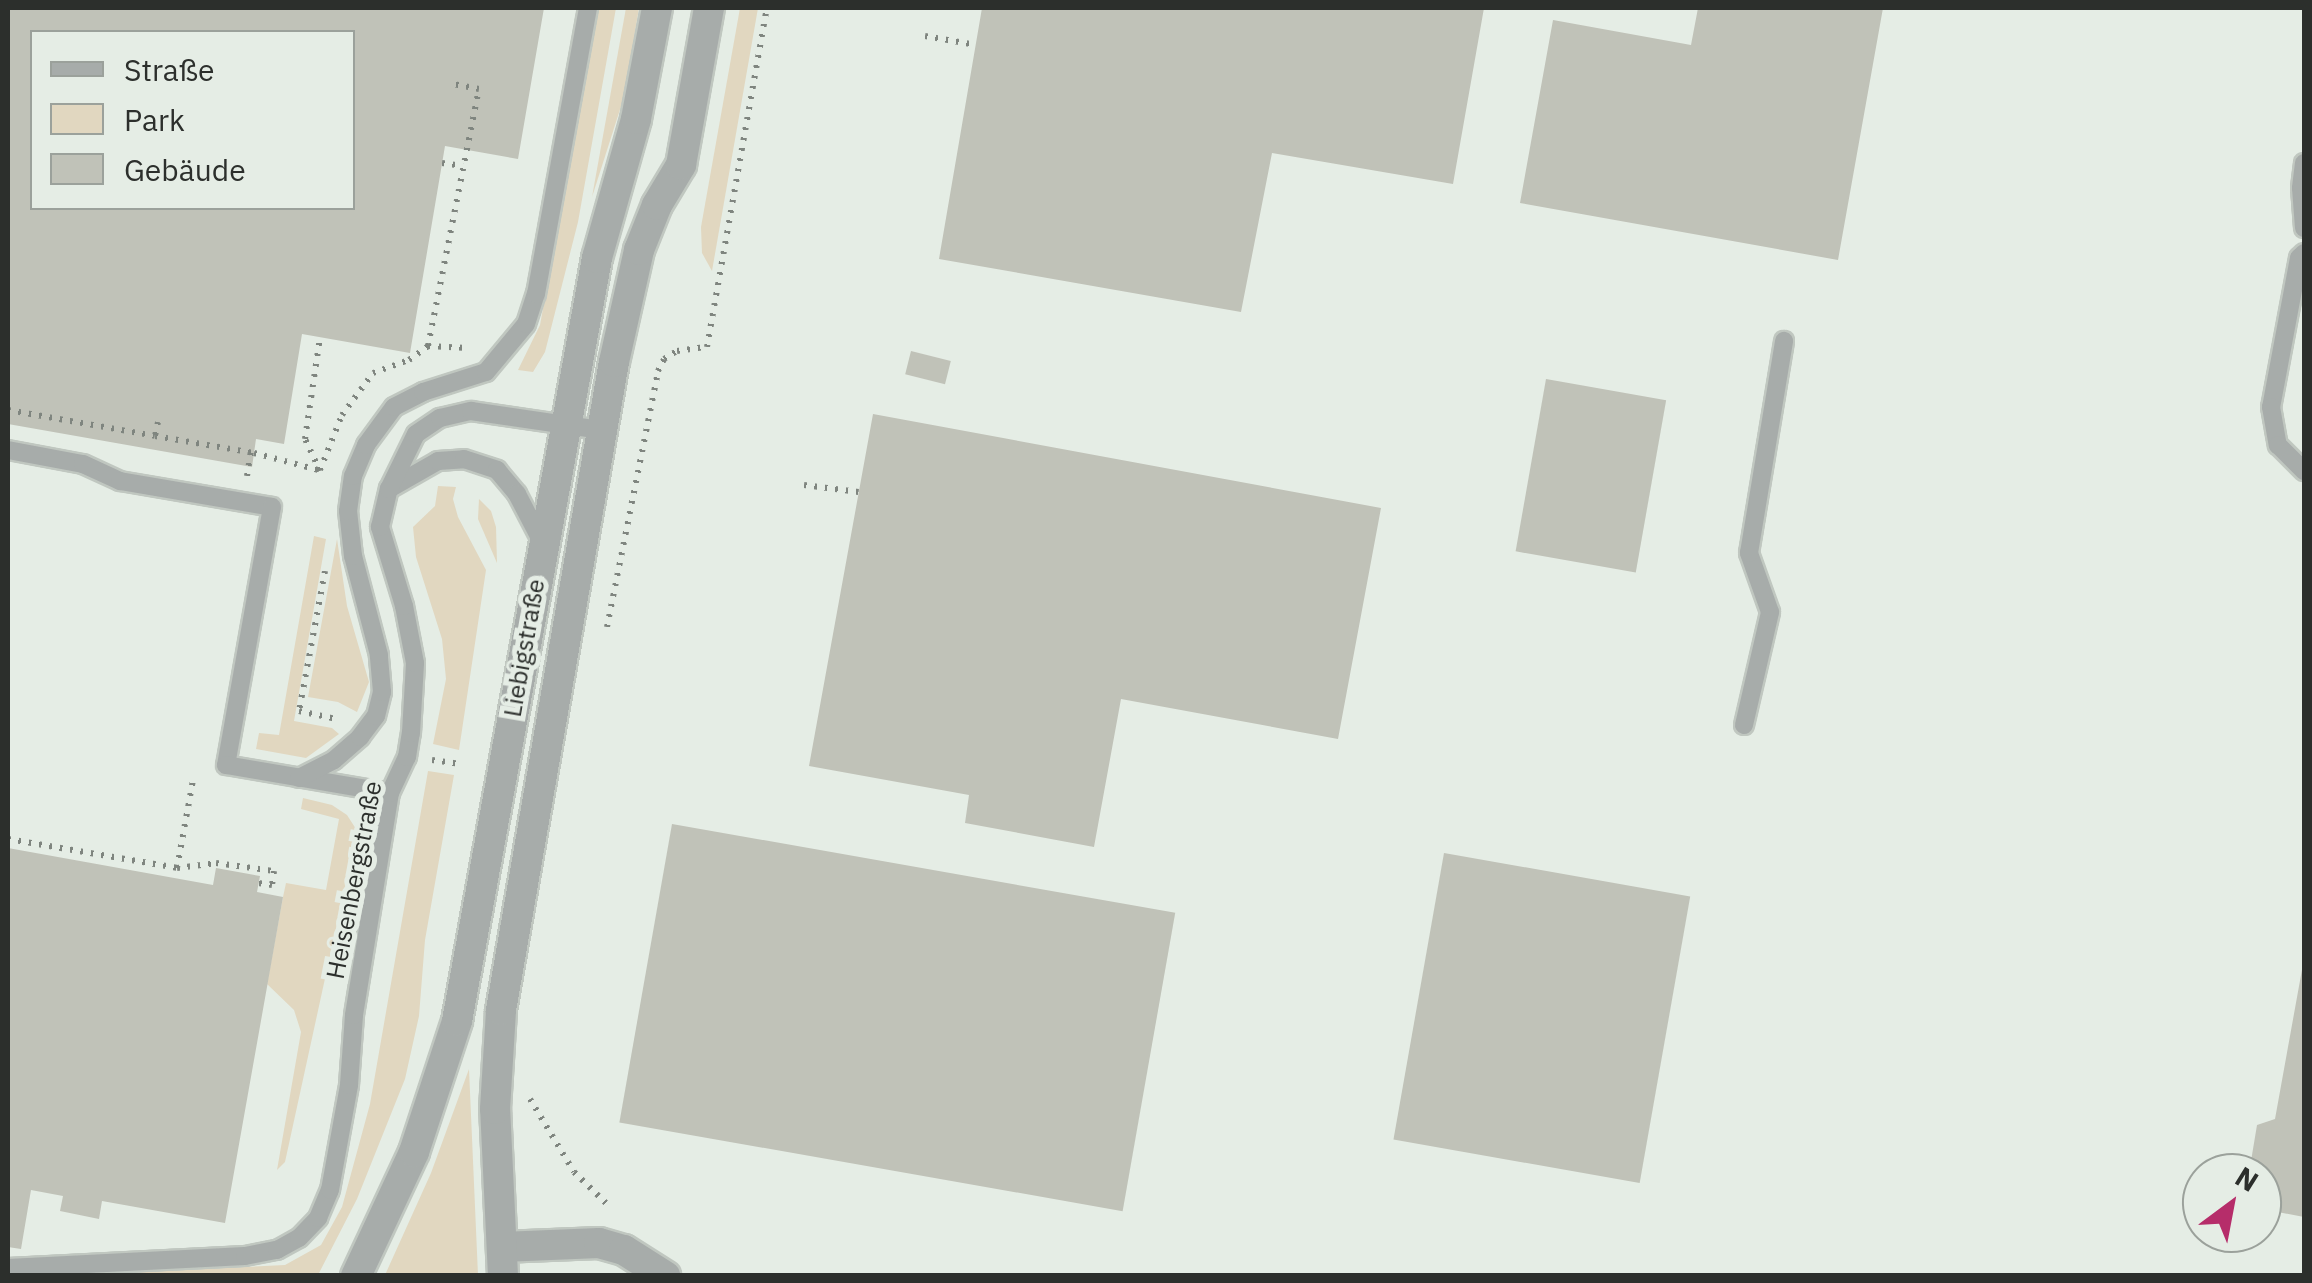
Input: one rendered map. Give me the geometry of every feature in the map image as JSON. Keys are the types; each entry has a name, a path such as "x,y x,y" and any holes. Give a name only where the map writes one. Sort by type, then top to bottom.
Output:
{"street":[{"name":"Liebigstraße","path":"356,1276 414,1152 456,1021 597,258 636,119 656,8"},
{"name":"Liebigstraße","path":"502,1261 496,1108 501,1010 602,430 639,250 657,205 681,165 709,8"},
{"path":"502,1261 599,1243 656,1269"}],"lane":[{"path":"300,778 334,760 360,736 376,716 382,692 379,654 353,556 348,511 353,476 366,445 394,407 423,392 486,372 526,324 536,294 588,8"},
{"path":"2304,164 2300,188 2304,228"},
{"path":"2304,253 2299,258 2271,407 2278,445 2304,471"},
{"path":"1744,726 1770,612 1749,553 1784,341"},
{"name":"Heisenbergstraße","path":"8,1268 245,1256 277,1250 299,1238 318,1218 330,1190 349,1085 354,1015 390,793 406,757 416,662 380,527 389,488 416,434 440,418 471,411 602,430"},
{"path":"8,450 84,464 120,481 272,507 226,765 390,793"},
{"path":"389,488 438,460 464,459 496,470 517,494 543,545"}],"path":[{"path":"604,644 658,371 664,359 677,351 707,347 767,8"},
{"path":"925,36 976,45"},
{"path":"428,346 478,89 454,84"},
{"path":"442,163 463,166"},
{"path":"320,338 306,439 324,485"},
{"path":"320,470 342,415 373,373 409,360 428,346 479,349"},
{"path":"8,410 254,453 320,470"},
{"path":"155,436 158,422"},
{"path":"804,485 859,492"},
{"path":"327,562 299,711 346,721 360,736"},
{"path":"406,757 460,764"},
{"path":"177,868 193,780"},
{"path":"8,840 177,868 216,863 274,872 272,886 258,883"},
{"path":"526,1084 551,1140 596,1196 622,1216 656,1269"}],"green space":[{"path":"597,8 616,8 578,222 545,352 533,372 518,370 540,325"},
{"path":"626,8 639,8 624,97 592,197"},
{"path":"740,8 758,8 712,271 702,253 701,227"},
{"path":"438,486 456,487 453,499 458,517 486,570 459,750 433,744 446,679 442,639 416,557 413,527 435,506"},
{"path":"479,499 491,511 496,527 497,563 478,519"},
{"path":"314,536 326,539 294,721 332,728 339,734 306,758 256,749 259,733 279,735"},
{"path":"337,539 347,606 369,682 357,712 338,702 308,697"},
{"path":"428,771 454,775 425,940 419,1016 405,1079 357,1199 318,1275 78,1275 285,1265 321,1245 342,1207 370,1104"},
{"path":"303,798 332,805 347,815 356,829 285,1162 277,1170 301,1032 294,1010 267,984 286,883 326,890 339,819 301,809"},
{"path":"469,1069 478,1275 385,1275 431,1173"}],"building":[{"path":"8,8 544,8 518,159 445,146 410,353 302,334 284,444 256,439 252,467 8,424"},
{"path":"982,8 1484,8 1453,184 1272,153 1241,312 939,259"},
{"path":"1698,8 1883,8 1838,260 1520,203 1553,20 1691,45"},
{"path":"911,351 951,361 945,384 905,374"},
{"path":"1546,379 1666,400 1636,573 1516,551"},
{"path":"873,414 1381,508 1338,739 1121,699 1094,847 965,823 969,795 809,766"},
{"path":"672,824 1175,913 1123,1211 619,1122"},
{"path":"8,848 213,885 216,868 260,876 257,892 283,897 225,1223 102,1201 99,1219 60,1211 63,1196 31,1190 21,1249 8,1247"},
{"path":"1444,853 1690,896 1640,1183 1393,1140"},
{"path":"2304,964 2304,1217 2282,1213 2282,1153 2252,1153 2257,1125 2275,1119"}]}
